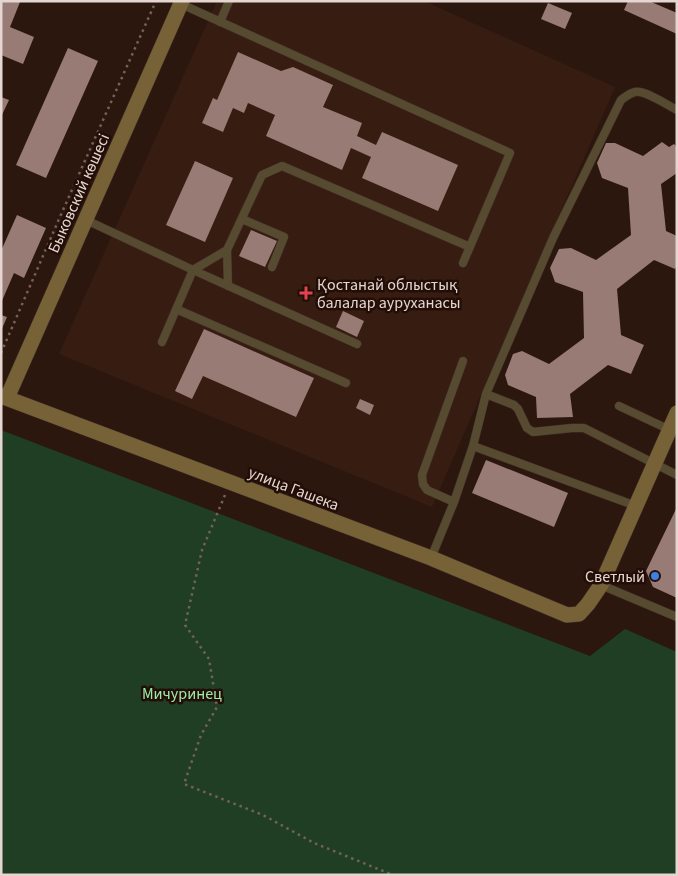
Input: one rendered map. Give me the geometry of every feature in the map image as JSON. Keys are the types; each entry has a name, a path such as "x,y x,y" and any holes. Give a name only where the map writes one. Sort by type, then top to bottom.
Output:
{"main road":[{"name":"Быковский көшесі","path":"4,397 86,220 181,3"},
{"name":"улица Гашека","path":"4,397 432,558 567,615 579,614 601,585"},
{"path":"601,585 677,413"}],"lane":[{"path":"220,22 230,1"},
{"path":"181,3 510,153 463,263"},
{"path":"432,558 473,446 486,394 553,238 621,100 636,92 643,92 677,110"},
{"path":"228,286 227,250 262,175 282,166 470,247"},
{"path":"242,219 284,237 272,267"},
{"path":"86,220 357,344"},
{"path":"162,342 193,270 227,250"},
{"path":"176,309 346,383"},
{"path":"454,502 427,490 422,475 463,360"},
{"path":"486,394 514,405 518,409 527,428 533,432 584,428 677,475"},
{"path":"619,406 670,430"},
{"path":"473,446 636,506"},
{"path":"601,585 677,617"}],"path":[{"path":"1,353 156,1"},
{"path":"230,482 202,550 185,625 209,659 217,707 201,735 184,784 263,814 314,842 393,875"}],"shaded area":[{"name":"Қостанай облыстық балалар ауруханасы","path":"217,1 424,1 615,87 432,507 59,354"}],"green space":[{"name":"Мичуринец","path":"1,430 590,656 625,629 677,652 677,875 1,875"}],"building":[{"path":"1,1 20,2 10,27 34,37 23,64 1,55"},
{"path":"628,1 649,1 677,13 677,34 624,10"},
{"path":"548,3 572,13 565,29 541,19"},
{"path":"68,48 98,61 46,178 16,165"},
{"path":"238,52 281,71 293,67 333,85 323,107 362,123 357,136 376,145 382,132 458,165 438,211 362,178 371,157 351,148 342,170 266,136 275,115 248,103 244,113 233,108 223,132 202,123 213,98 217,100"},
{"path":"1,97 9,100 1,117"},
{"path":"662,142 669,147 674,144 677,147 677,173 661,184 666,231 677,236 677,265 675,269 654,260 617,289 621,335 644,345 631,374 608,365 570,394 573,417 537,418 536,397 508,385 505,375 513,354 522,351 549,364 584,338 583,292 555,282 550,268 559,249 571,248 596,260 631,235 628,188 602,178 597,163 606,143 615,143 643,156"},
{"path":"195,161 233,178 205,242 166,225"},
{"path":"17,215 46,228 24,278 14,273 1,303 1,251"},
{"path":"251,230 277,241 265,267 239,256"},
{"path":"343,311 364,321 357,337 336,327"},
{"path":"1,315 7,317 1,331"},
{"path":"204,329 314,378 296,417 203,376 192,399 175,391"},
{"path":"360,399 374,405 370,415 356,408"},
{"path":"486,460 568,493 554,527 472,493"},
{"path":"677,507 677,598 653,587 646,571"}],"place":[{"name":"Қостанай облыстық балалар ауруханасы","path":"306,293"},
{"name":"Светлый","path":"655,576"}]}
